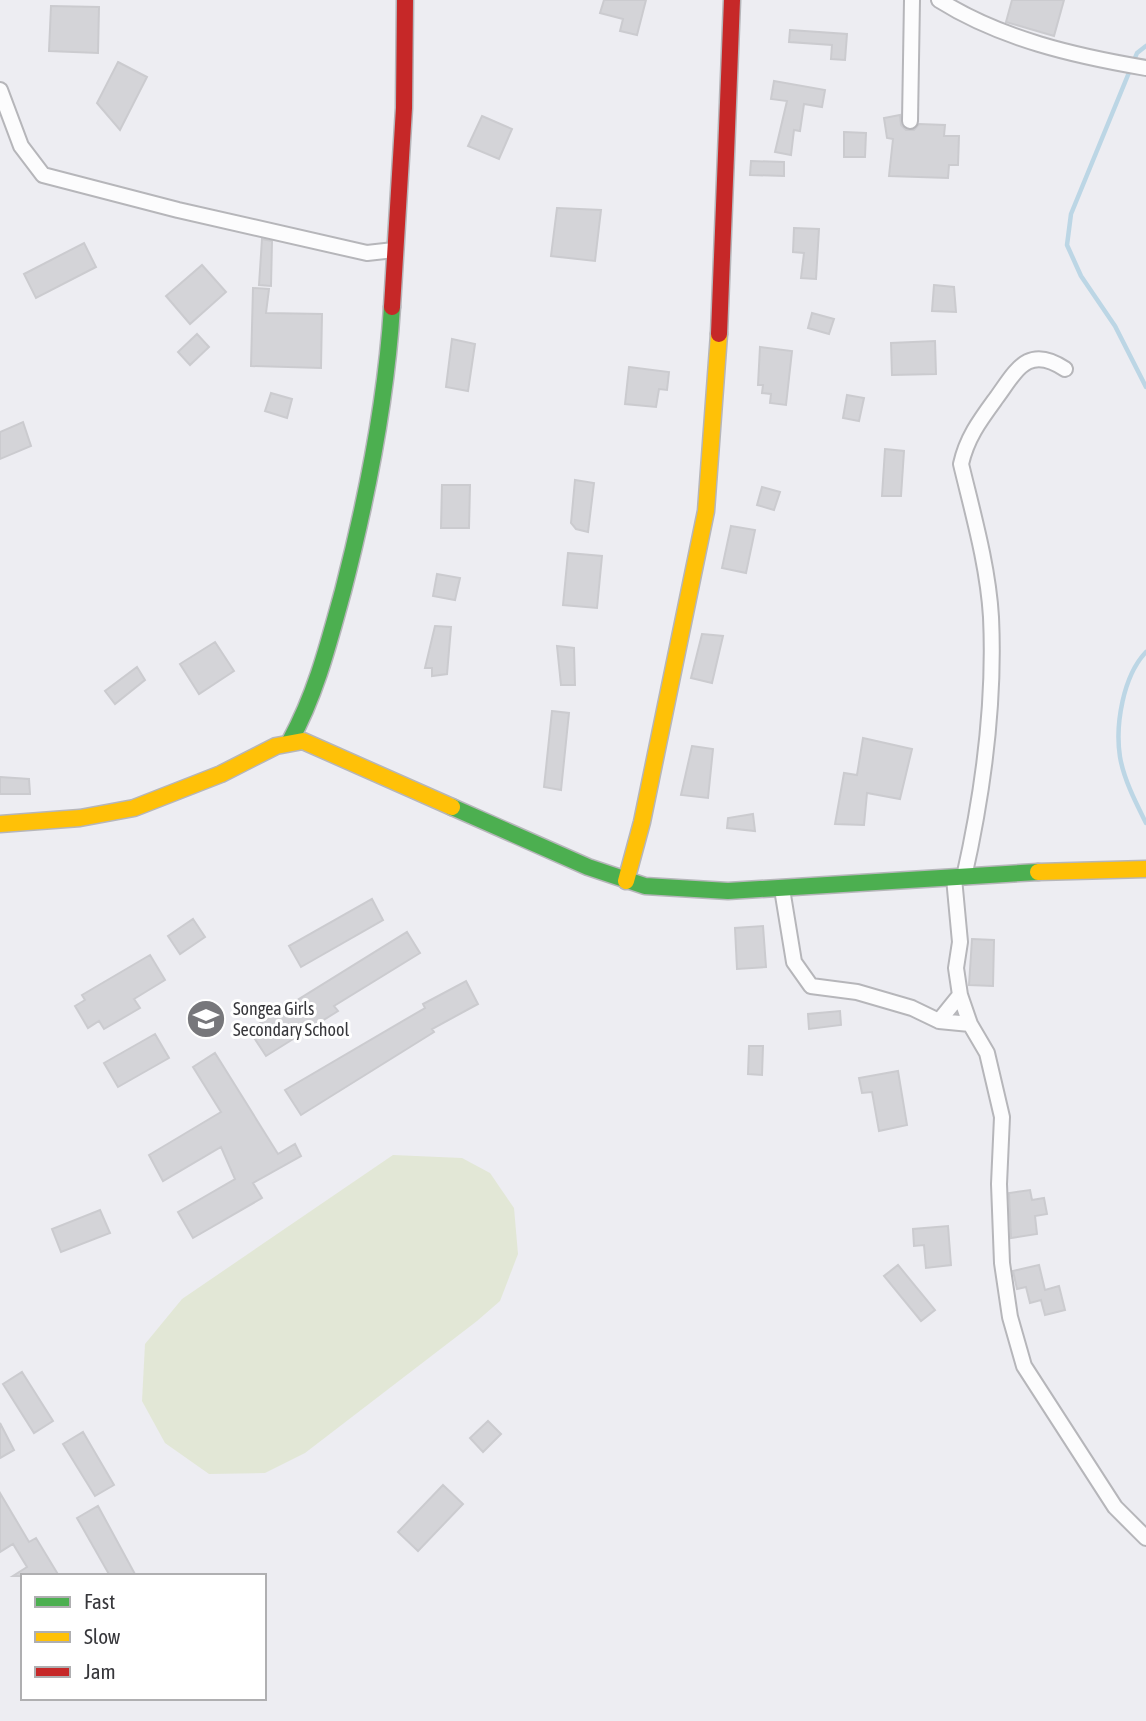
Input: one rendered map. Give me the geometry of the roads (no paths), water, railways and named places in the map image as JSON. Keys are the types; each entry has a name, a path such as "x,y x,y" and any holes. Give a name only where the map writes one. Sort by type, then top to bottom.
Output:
{"street":[{"path":"0,824 80,818 134,808 222,774 290,741 308,708 363,514 384,385 404,108 405,0"},
{"path":"626,881 642,822 706,511 712,458 723,255 732,0"},
{"path":"911,121 912,0"},
{"path":"939,0 1012,34 1067,53 1146,68"},
{"path":"0,90 21,146 43,175 178,211 367,253 394,250"},
{"path":"1065,369 1056,363 1035,359 1017,368 980,417 964,449 961,464 985,574 991,641 979,810 959,877 960,942 956,968 960,995 970,1024 987,1053 1002,1117 999,1184 1002,1264 1010,1317 1024,1366 1115,1507 1146,1538"},
{"path":"290,741 315,746 567,858 626,881 667,889 782,889 1138,869"},
{"path":"782,889 793,962 811,986 857,992 912,1008 939,1021 970,1024"},
{"path":"939,1021 960,995"}],"waterway":[{"path":"1146,46 1137,53 1071,214 1067,245 1081,276 1115,326 1146,387"},
{"path":"1146,652 1126,687 1119,730 1124,774 1146,823"}],"place":[{"name":"Songea Girls Secondary School","path":"206,1019"}]}
